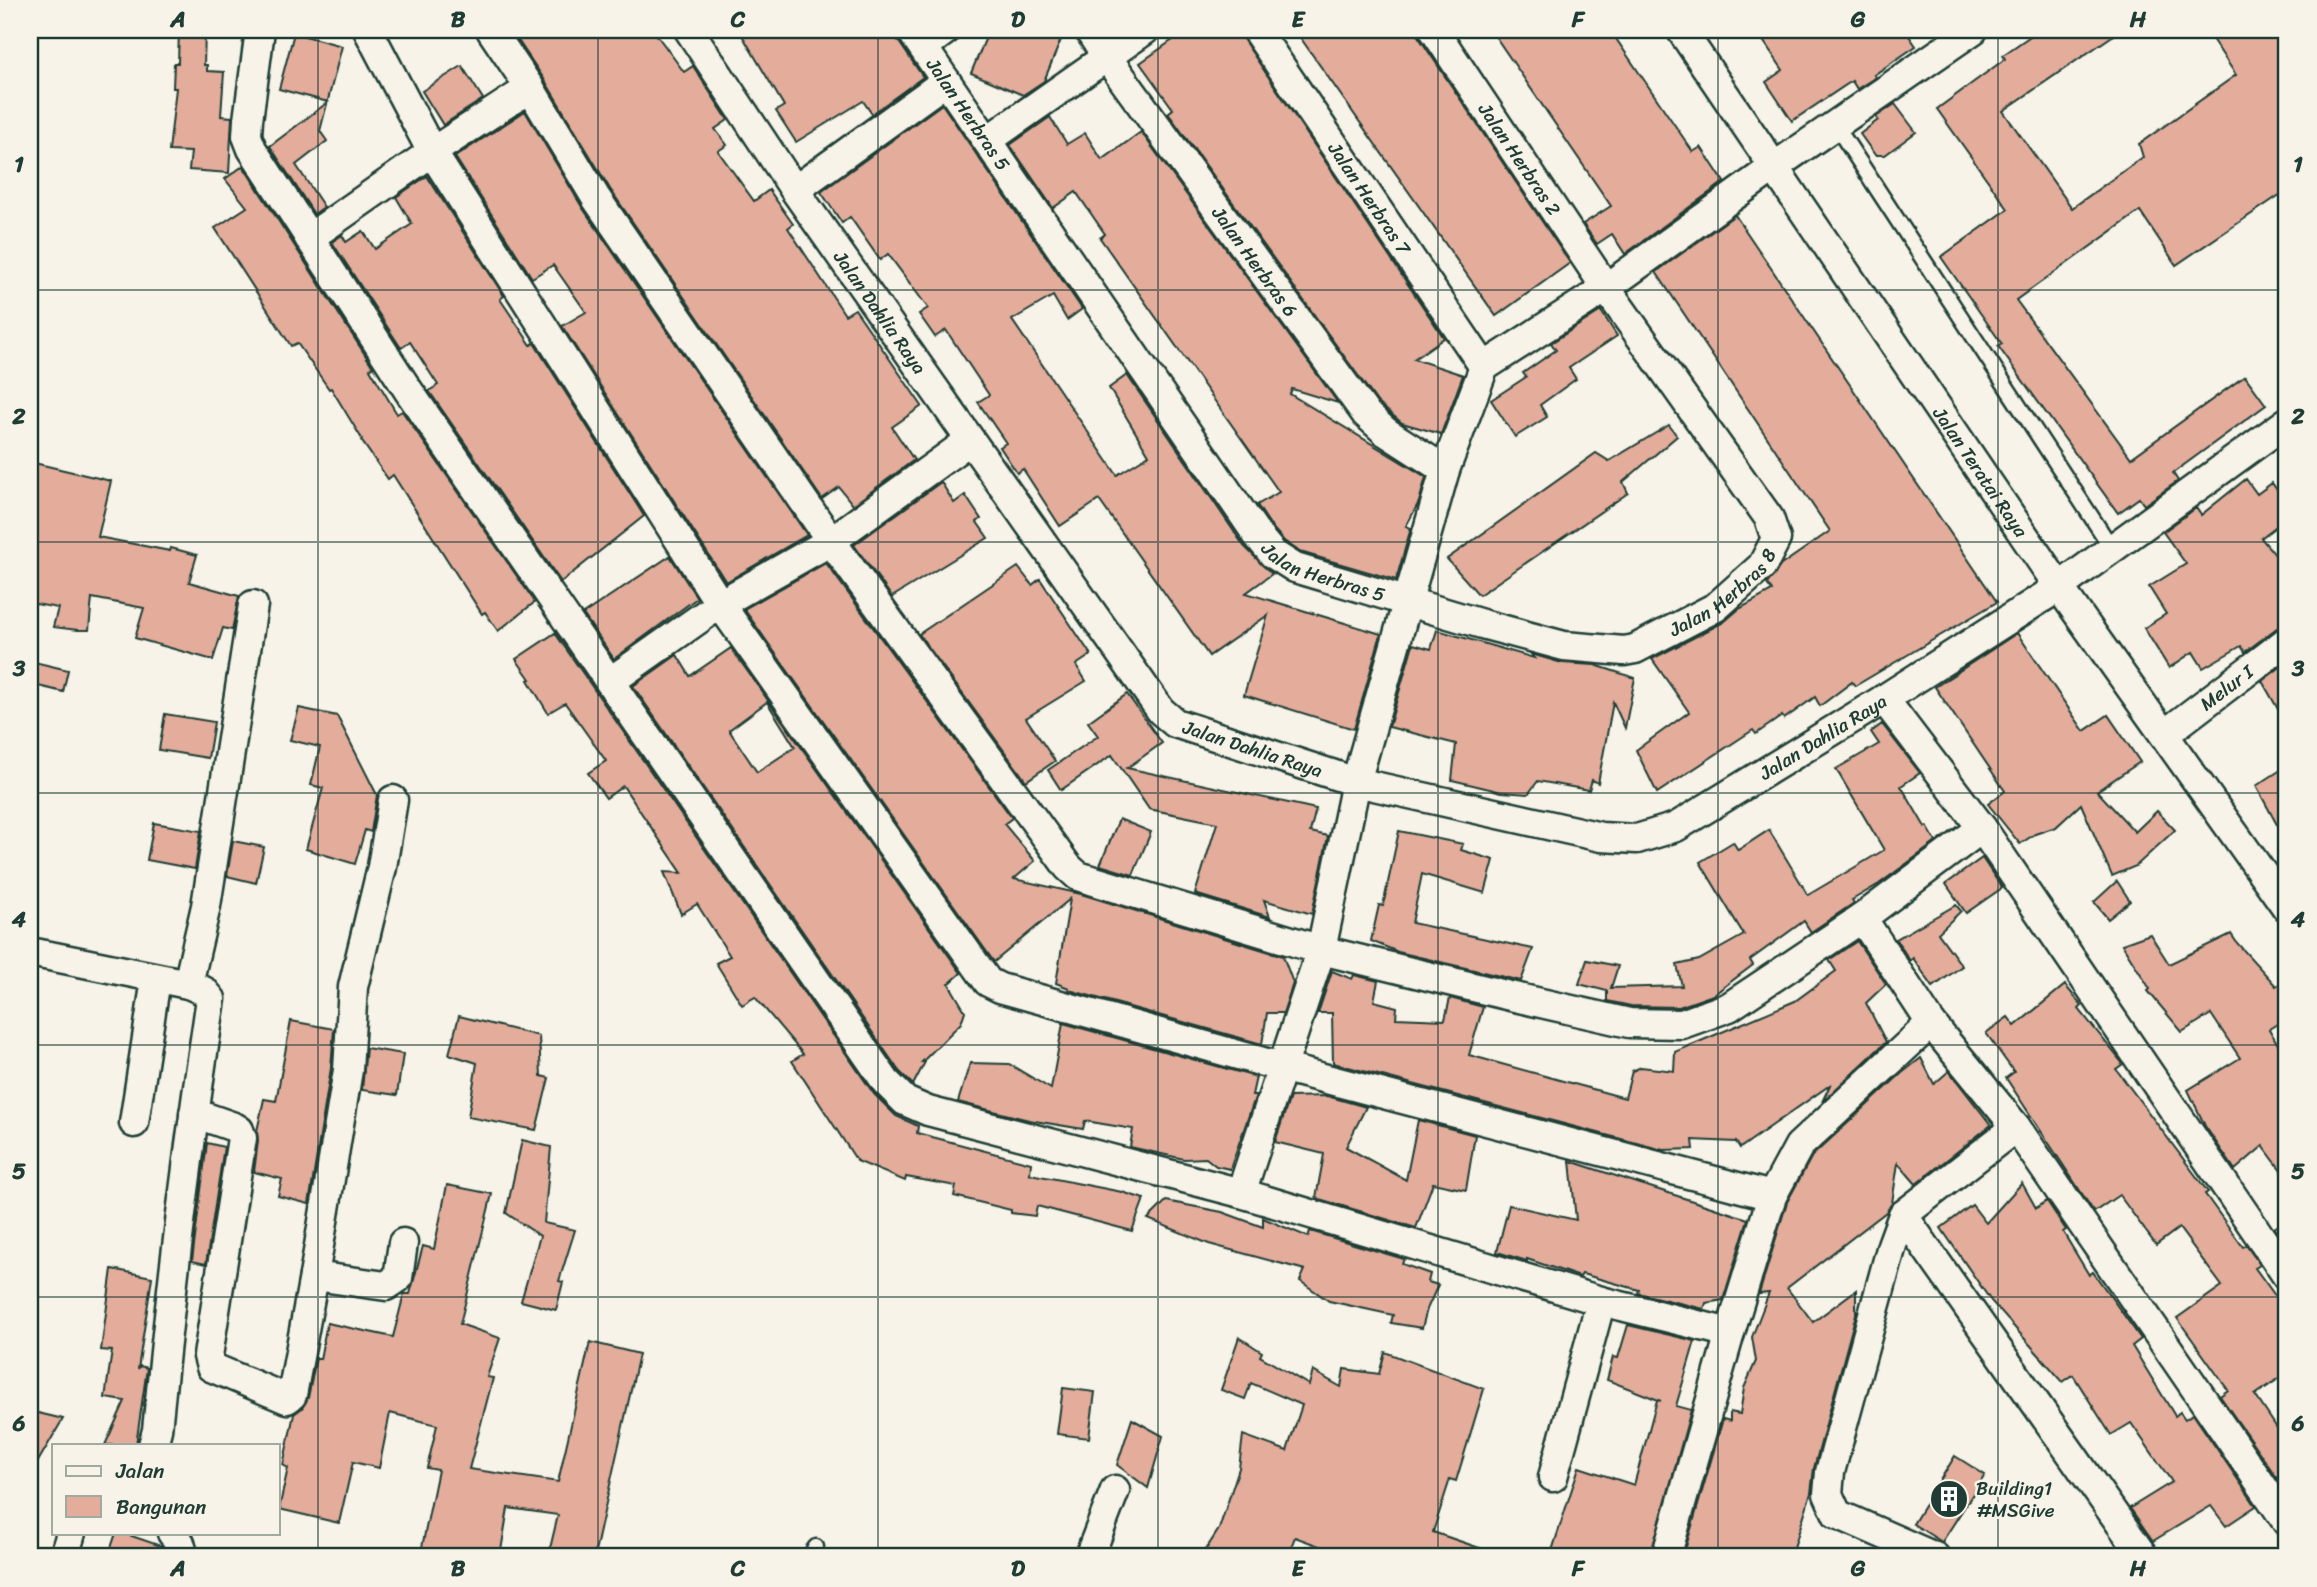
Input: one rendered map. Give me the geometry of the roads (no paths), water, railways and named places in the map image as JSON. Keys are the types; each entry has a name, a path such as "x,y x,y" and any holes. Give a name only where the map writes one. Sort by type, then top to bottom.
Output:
{"street":[{"path":"260,30 247,120 247,136 252,149 415,400 886,1082 905,1101 928,1111 1241,1193 1601,1301 1730,1333"},
{"path":"368,30 432,152 720,604 988,982 1000,988 1281,1067 1772,1195"},
{"path":"491,30 530,88 596,198 831,541 1068,867 1078,876 1321,950 1629,1023 1682,1024 1729,1007 1862,918 1982,828"},
{"name":"Jalan Dahlia Raya","path":"689,30 795,190 1161,711 1175,723 1356,782 1601,837 1637,839 1676,827 2059,587 2287,422"},
{"path":"917,38 946,30"},
{"name":"Jalan Herbras 6","path":"1089,30 1366,414 1386,432 1445,470"},
{"path":"988,140 1145,30"},
{"name":"Jalan Herbras 7","path":"1255,30 1484,367"},
{"name":"Jalan Herbras 2","path":"1434,30 1606,288"},
{"name":"Jalan Teratai Raya","path":"1681,30 2059,587 2287,908"},
{"path":"1484,367 1606,288 1774,167 1973,30"},
{"name":"Jalan Herbras 5","path":"917,38 1258,536 1273,554 1295,568 1409,601 1445,470 1484,367"},
{"path":"795,190 946,81"},
{"path":"309,238 530,88"},
{"name":"Jalan Herbras 8","path":"1409,601 1564,646 1625,651 1635,649 1716,607 1762,566 1776,539 1769,518 1606,288"},
{"path":"611,681 720,604 831,541 969,441"},
{"path":"1241,1193 1321,950 1356,782 1409,601"},
{"path":"188,984 206,906 253,605"},
{"name":"Melur I","path":"2165,734 2287,641"},
{"path":"1884,699 1982,828 2287,1276"},
{"path":"194,1113 234,1127 239,1130 242,1138 208,1356 211,1367 287,1399 292,1395 348,1070 353,987 382,867 393,800"},
{"path":"1862,918 1931,1023 2016,1128 2287,1522"},
{"path":"30,952 188,984 204,991 211,999 194,1113 153,1444"},
{"path":"134,1123 156,979"},
{"path":"1666,1557 1772,1195 1799,1146 1931,1023"},
{"path":"1931,1557 1837,1514 1828,1494 1830,1472 1892,1245 1903,1215 2016,1128"},
{"path":"1903,1215 2144,1557"},
{"path":"314,1276 386,1286 398,1278 403,1243"},
{"path":"1553,1477 1601,1301"},
{"path":"1089,1557 1115,1490"},
{"path":"64,1557 71,1534"},
{"path":"173,1534 180,1543 184,1557"}],"lane":[{"path":"1836,126 2113,550"}],"place":[{"name":"Building1 #MSGive","path":"1949,1499"}]}
